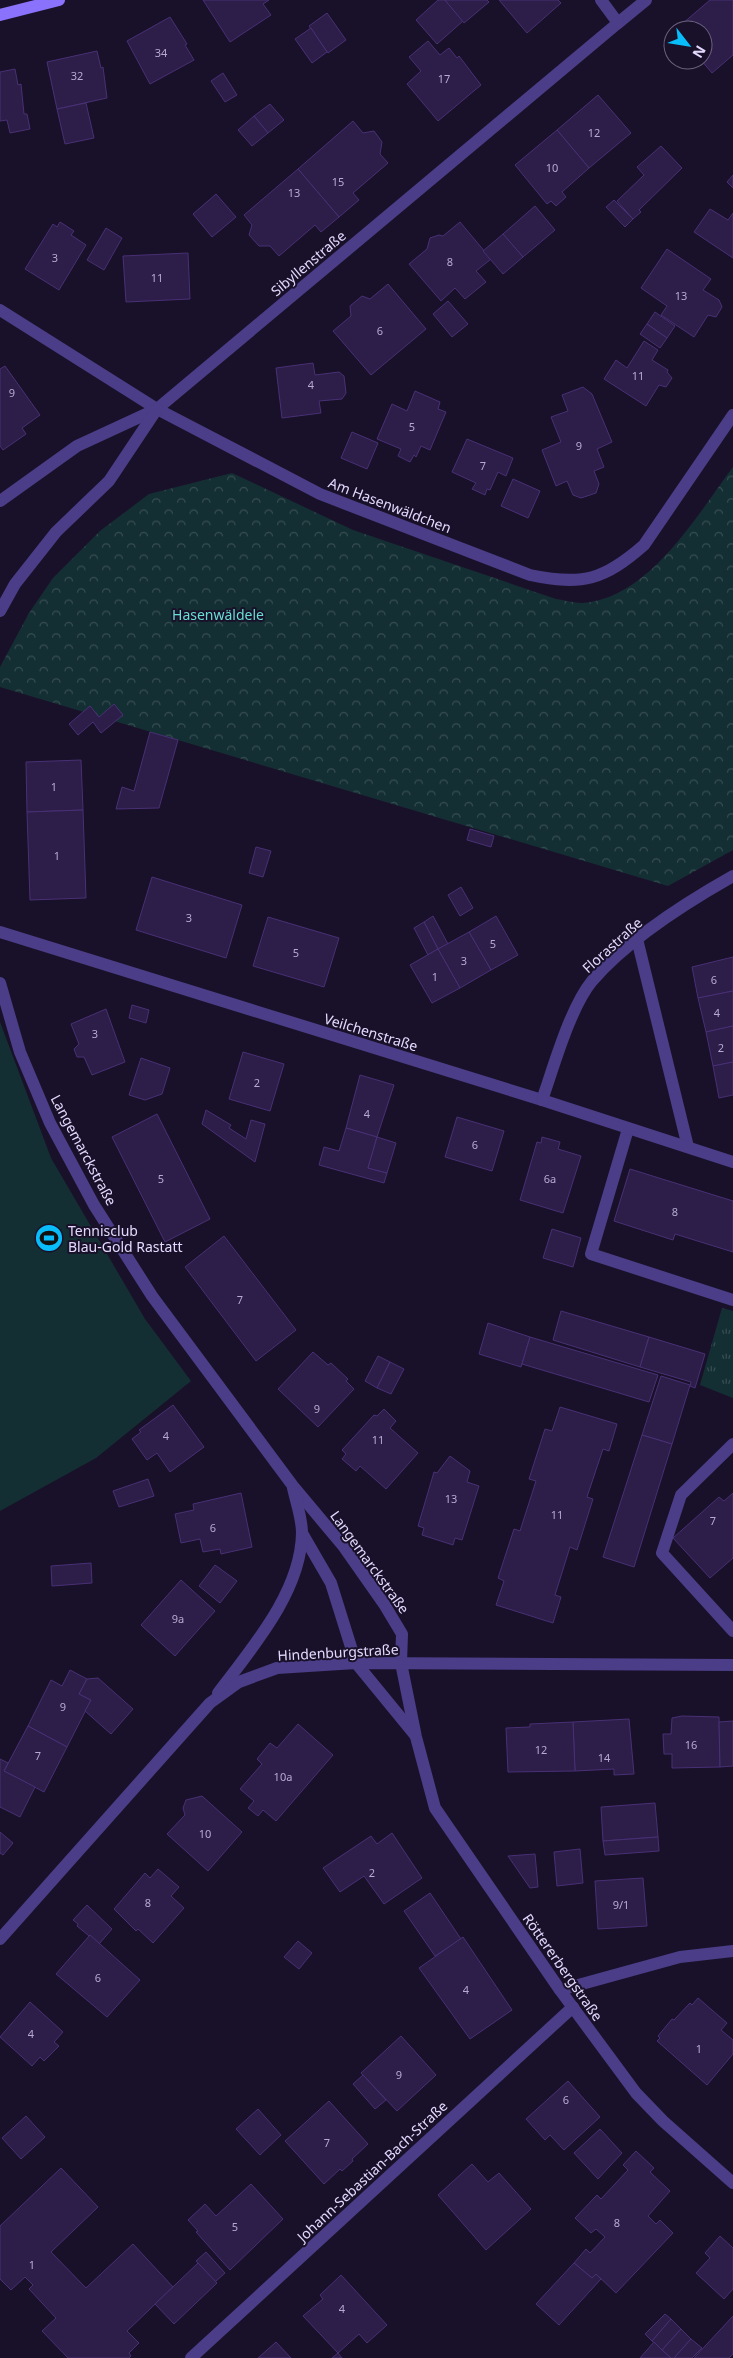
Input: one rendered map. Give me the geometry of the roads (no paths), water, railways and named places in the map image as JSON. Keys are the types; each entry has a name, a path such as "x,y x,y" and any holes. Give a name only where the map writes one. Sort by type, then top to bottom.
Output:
{"street":[{"path":"0,15 59,0"},
{"path":"601,0 618,23"},
{"name":"Sibyllenstraße","path":"0,501 77,446 157,409 646,0"},
{"name":"Am Hasenwäldchen","path":"0,310 157,409 320,494 530,576 558,581 582,580 607,573 644,544 733,415"},
{"path":"0,611 15,584 56,532 109,481 157,409"},
{"name":"Florastraße","path":"542,1100 574,1013 592,981 637,939 733,876"},
{"name":"Veilchenstraße","path":"0,932 542,1100 733,1162"},
{"path":"637,939 688,1147"},
{"name":"Langemarckstraße","path":"0,983 20,1052 50,1123 94,1204 152,1296 293,1486 344,1547 384,1604 402,1634 402,1663"},
{"path":"628,1129 591,1254 733,1300"},
{"path":"733,1444 681,1495 662,1553 733,1631"},
{"name":"Langemarckstraße","path":"293,1486 302,1533 331,1583 356,1663"},
{"name":"Langemarckstraße","path":"210,1703 268,1626 294,1577 302,1533"},
{"name":"Hindenburgstraße","path":"0,1940 210,1703 240,1682 276,1668 356,1663 733,1665"},
{"name":"Röttererbergstraße","path":"356,1663 416,1737"},
{"name":"Röttererbergstraße","path":"402,1663 416,1737 435,1808 560,1990 636,2093 663,2122 733,2183"},
{"path":"560,1990 680,1957 733,1950"},
{"name":"Johann-Sebastian-Bach-Straße","path":"191,2358 573,2007"}],"place":[{"name":"Tennisclub Blau-Gold Rastatt","path":"49,1238"}],"park label":[{"name":"Hasenwäldele","path":"218,614"}]}
